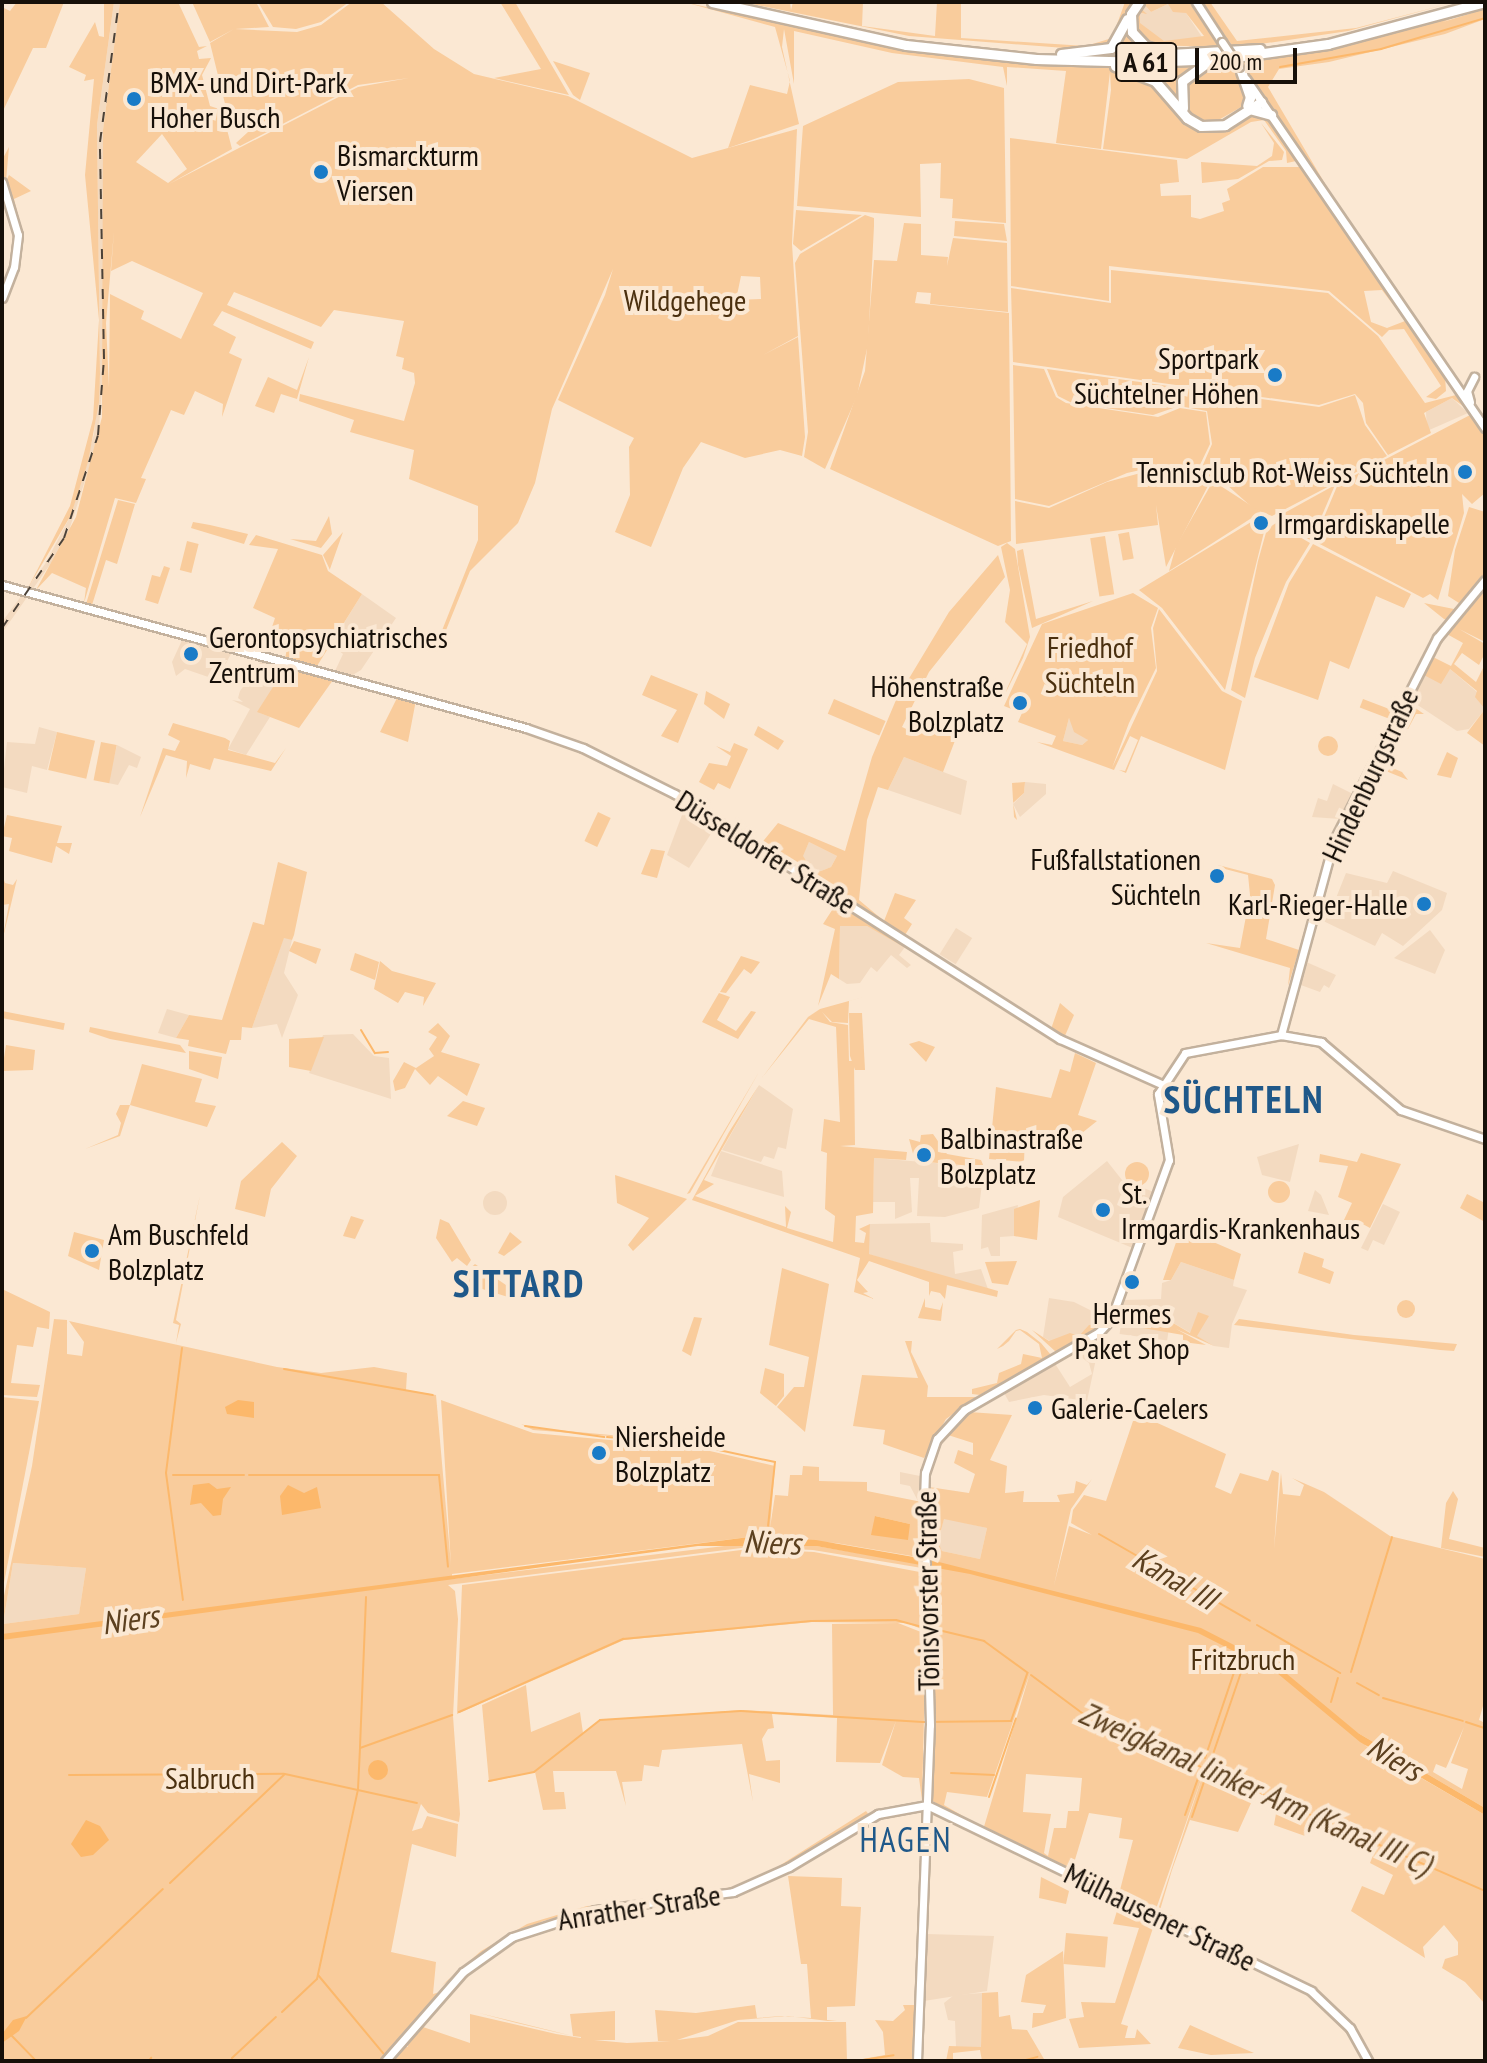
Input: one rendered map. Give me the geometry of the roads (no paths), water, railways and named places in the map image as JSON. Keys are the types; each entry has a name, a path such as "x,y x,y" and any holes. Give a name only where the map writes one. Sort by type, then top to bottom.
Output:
{"highway":[{"name":"A 61","path":"712,2 890,43 1072,61 1221,59 1384,33 1485,2"},
{"name":"A 61","path":"732,2 905,39 1061,54 1198,54 1313,41 1468,2"},
{"path":"1061,54 1114,46 1137,2"},
{"path":"1137,2 1129,23 1138,41 1159,50 1198,54"},
{"path":"1221,59 1187,73 1180,87 1182,107 1195,121 1212,125 1248,108 1271,115"},
{"path":"1072,61 1147,76 1201,126 1221,126 1260,100"},
{"path":"1240,69 1250,97 1248,108"}],"main road":[{"path":"1196,2 1485,428"},
{"path":"2,182 18,235 14,267 2,298"},
{"path":"1473,412 1467,391 1474,377"},
{"name":"Hindenburgstraße","path":"1281,1035 1334,840 1437,638 1485,580"},
{"name":"Düsseldorfer Straße","path":"2,585 540,732 649,779 1060,1039 1161,1084"},
{"path":"1161,1084 1185,1053 1281,1035 1331,1047 1399,1108 1482,1138"},
{"name":"Tönisvorster Straße","path":"917,2061 930,1722 925,1473 941,1434 964,1410 1099,1332 1112,1316 1167,1169 1169,1142 1157,1106 1161,1084"},
{"name":"Anrather Straße","path":"385,2061 463,1972 512,1937 595,1910 688,1902 733,1892 789,1867 878,1814 927,1805"},
{"name":"Mülhausener Straße","path":"927,1805 1311,1991 1350,2028 1368,2061"}],"water":[{"path":"238,1400 254,1402 254,1418 227,1414 225,1407"},
{"path":"209,1483 217,1489 231,1487 223,1499 221,1515 213,1516 201,1503 190,1505 193,1485"},
{"path":"288,1485 304,1493 317,1487 321,1508 282,1515 280,1496"},
{"path":"875,1516 910,1524 908,1540 871,1535"},
{"name":"Niers","path":"749,1537 816,1540 931,1560 1201,1628 1281,1669 1358,1733 1485,1808 1485,1815 1360,1742 1277,1673 1198,1633 970,1574 816,1546 698,1546 2,1640 2,1634"},
{"path":"378,1760 385,1763 388,1770 385,1777 378,1780 371,1777 368,1770 371,1763"},
{"path":"86,1820 100,1826 109,1840 93,1855 81,1857 71,1844"},
{"path":"27,2016 19,2031 2,2043 2,2034 13,2020"}],"waterway":[{"path":"1280,67 1381,49 1485,18"},
{"path":"361,1030 375,1053 388,1052"},
{"path":"182,1348 166,1473 183,1600"},
{"path":"284,1369 433,1395"},
{"path":"525,1426 604,1437"},
{"path":"607,1437 686,1443"},
{"name":"Niers","path":"691,1444 775,1462 768,1526"},
{"path":"173,1475 244,1475"},
{"path":"249,1475 439,1475 448,1567"},
{"name":"Kanal III","path":"1099,1534 1250,1621"},
{"path":"1351,1672 1392,1537"},
{"path":"360,1747 366,1597"},
{"name":"Zweigkanal linker Arm (Kanal III C)","path":"459,1712 623,1639 811,1621 896,1620 923,1627"},
{"name":"Kanal III","path":"1257,1625 1340,1673"},
{"name":"Zweigkanal linker Arm (Kanal III C)","path":"930,1628 984,1641 1028,1673"},
{"path":"1205,1758 1242,1649"},
{"path":"1211,1760 1247,1655"},
{"path":"489,1781 534,1772 600,1720 741,1711 923,1722 1011,1721 1027,1674"},
{"name":"Zweigkanal linker Arm (Kanal III C)","path":"1031,1675 1089,1718 1485,1891"},
{"path":"1331,1702 1338,1678"},
{"name":"Kanal III","path":"1357,1683 1379,1695"},
{"name":"Kanal III","path":"1383,1698 1463,1721"},
{"name":"Zweigkanal linker Arm (Kanal III C)","path":"282,2012 317,1979 358,1789 360,1748 452,1715"},
{"path":"989,1797 1016,1718"},
{"name":"Kanal III","path":"1466,1722 1485,1728"},
{"path":"1185,1815 1202,1767"},
{"path":"1192,1817 1208,1770"},
{"path":"951,1773 994,1775"},
{"path":"69,1775 284,1774"},
{"path":"170,1883 285,1774 417,1803"},
{"path":"26,2018 163,1889"},
{"path":"318,1975 383,2053"},
{"name":"Zweigkanal linker Arm (Kanal III C)","path":"232,2058 276,2017"},
{"path":"12,2036 36,2061"},
{"path":"857,2061 894,2055"},
{"path":"1022,2061 1037,2057"}],"railway":[{"path":"2,628 64,538 98,435 104,359 100,142 119,2"}],"place":[{"name":"BMX- und Dirt-Park Hoher Busch","path":"134,99"},
{"name":"Bismarckturm Viersen","path":"321,172"},
{"name":"Sportpark Süchtelner Höhen","path":"1275,375"},
{"name":"Tennisclub Rot-Weiss Süchteln","path":"1465,472"},
{"name":"Irmgardiskapelle","path":"1261,523"},
{"name":"Gerontopsychiatrisches Zentrum","path":"191,654"},
{"name":"Höhenstraße Bolzplatz","path":"1020,703"},
{"name":"Fußfallstationen Süchteln","path":"1217,876"},
{"name":"Karl-Rieger-Halle","path":"1424,904"},
{"name":"Balbinastraße Bolzplatz","path":"924,1155"},
{"name":"St. Irmgardis-Krankenhaus","path":"1103,1210"},
{"name":"Am Buschfeld Bolzplatz","path":"92,1251"},
{"name":"Hermes Paket Shop","path":"1132,1282"},
{"name":"Galerie-Caelers","path":"1035,1408"},
{"name":"Niersheide Bolzplatz","path":"599,1453"}],"district":[{"name":"SÜCHTELN","path":"1244,1099"},
{"name":"SITTARD","path":"519,1283"},
{"name":"HAGEN","path":"906,1840"}],"park label":[{"name":"Wildgehege","path":"685,300"},
{"name":"Friedhof Süchteln","path":"1090,664"},
{"name":"Fritzbruch","path":"1243,1659"},
{"name":"Salbruch","path":"210,1778"}]}
